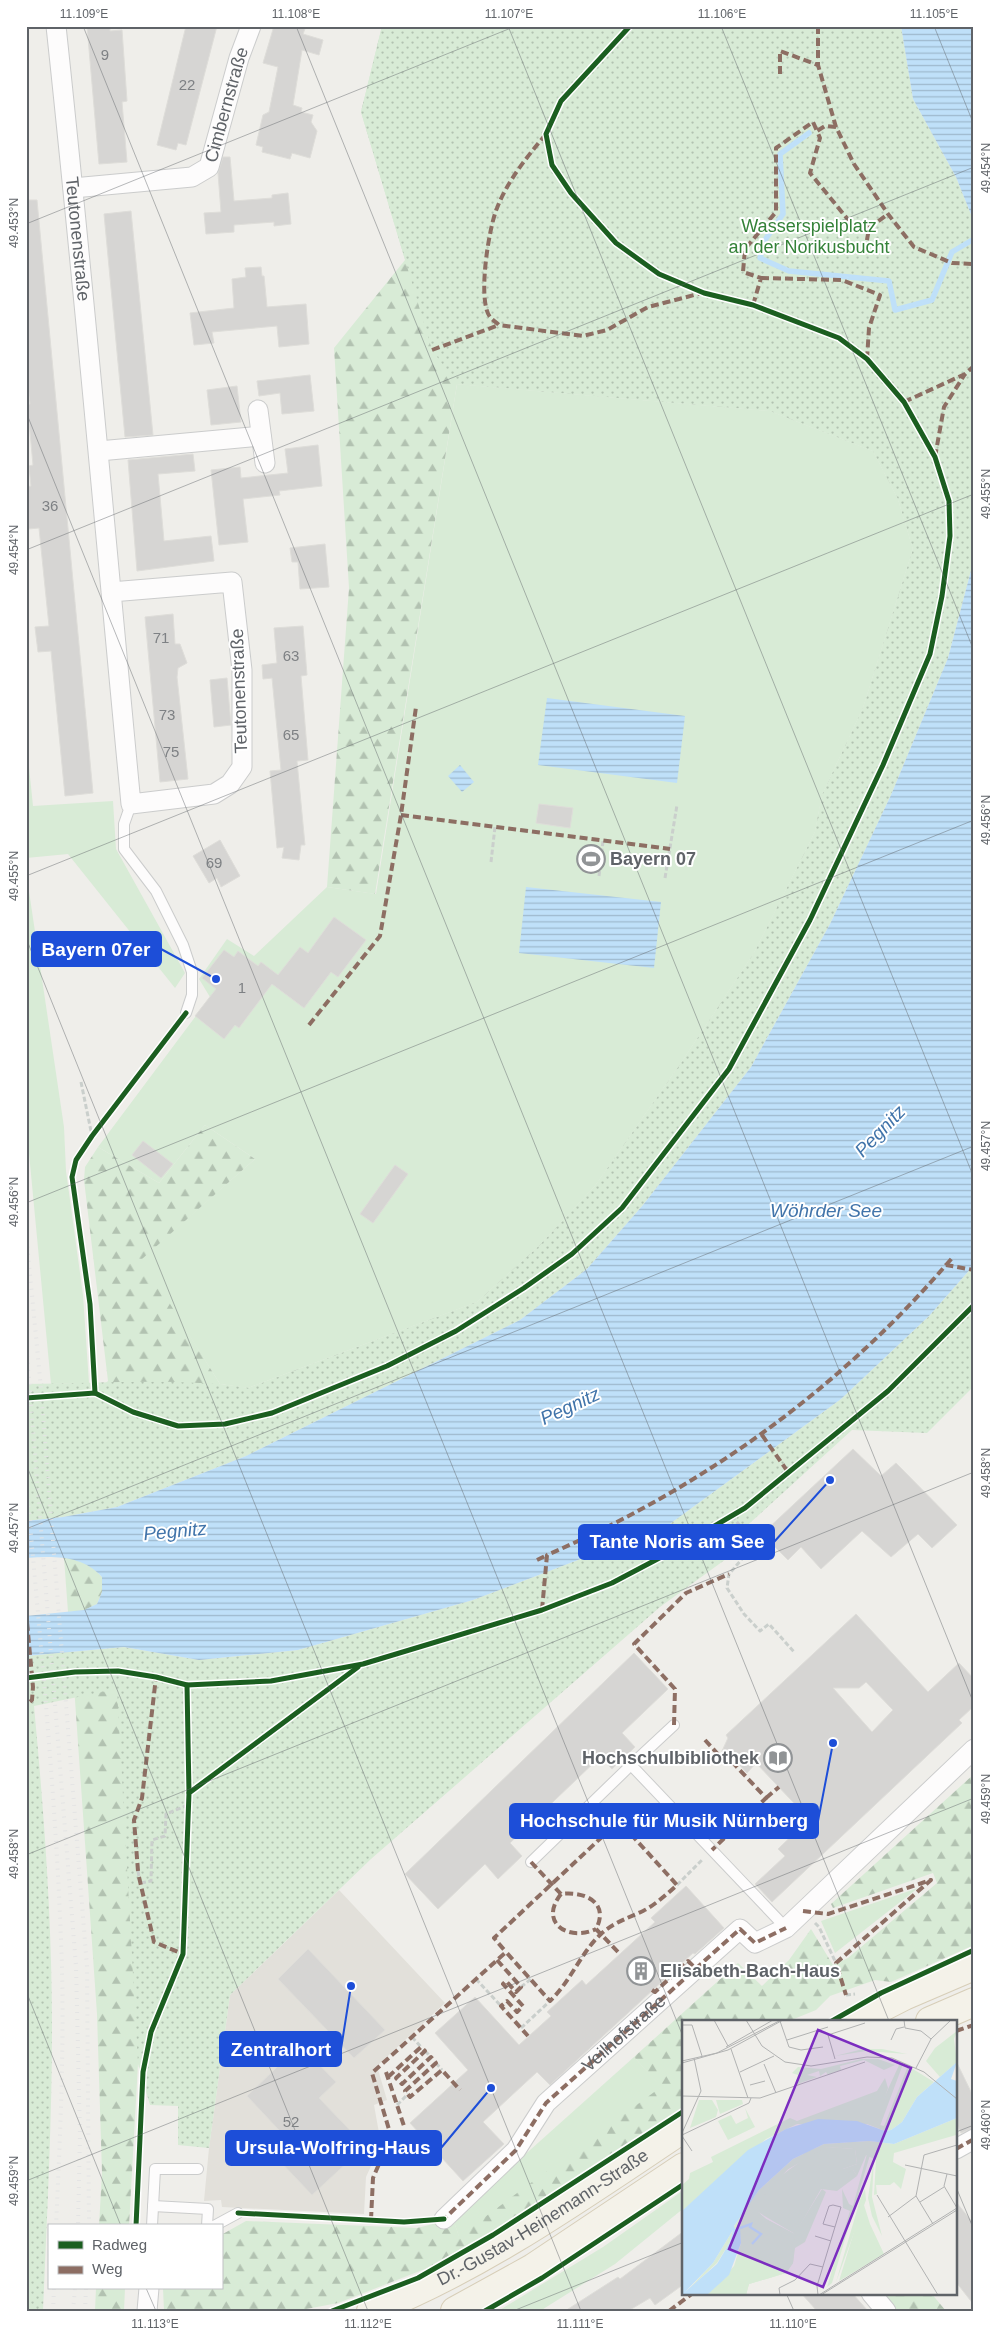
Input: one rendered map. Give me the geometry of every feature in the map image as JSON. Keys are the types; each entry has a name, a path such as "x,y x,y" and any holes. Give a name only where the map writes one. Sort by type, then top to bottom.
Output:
{"main road":[{"path":"857,2020 904,1996 974,1966"},
{"path":"932,2020 974,2002"},
{"name":"Dr.-Gustav-Heinemann-Straße","path":"371,2311 427,2287 501,2248 682,2129"},
{"name":"Dr.-Gustav-Heinemann-Straße","path":"455,2311 533,2268 682,2168"}],"street":[{"name":"Teutonenstraße","path":"56,26 99,450 111,592 131,804 214,794 230,784 242,766 242,670 232,582 111,592"},
{"name":"Cimbernstraße","path":"73,188 192,177 209,167 239,58 251,26"},
{"path":"258,410 264,463"},
{"path":"99,450 261,436"},
{"name":"Veilhofstraße","path":"444,2219 516,2150 546,2103 740,1929 755,1944 786,1928 974,1749"},
{"path":"958,2148 974,2139"},
{"path":"147,2311 149,2290"},
{"path":"872,2294 886,2311"}],"lane":[{"path":"131,804 124,824 124,849 156,891 183,945 192,972 192,995 186,1013"},
{"path":"531,1862 674,1725"},
{"path":"631,1765 786,1928"},
{"path":"152,2224 155,2169 198,2169"},
{"path":"153,2206 208,2209 207,2224"},
{"path":"218,2224 238,2213"}],"path":[{"path":"665,878 678,805"},
{"path":"491,862 495,827"},
{"path":"599,876 603,841"},
{"path":"82,1082 92,1136"},
{"path":"732,1516 755,1544 729,1574 727,1588 744,1614 760,1631 769,1624 795,1653"},
{"path":"141,1882 151,1880 152,1840 165,1836 166,1814 188,1805"},
{"path":"676,1885 712,1850"},
{"path":"138,1871 139,1877"},
{"path":"817,1925 836,1962"},
{"path":"476,1979 501,2006"},
{"path":"521,1987 530,1979"},
{"path":"521,2028 550,2001"},
{"path":"412,2037 421,2047"},
{"path":"425,2051 431,2058"},
{"path":"436,2063 442,2070"},
{"path":"397,2105 408,2094"}],"shaded area":[{"path":"339,1890 445,2003 377,2066 387,2100 374,2105 381,2144 366,2177 364,2214 222,2207 221,2200 204,2201 209,2148 230,1995"}],"green space":[{"path":"382,26 610,353 905,442 974,559 643,1205 246,1456 90,1397 108,1381 84,1180 85,1167 98,1147 159,1183 205,1125 255,1159 142,1259 220,1384 248,1388 477,1302 540,1245 595,1186 681,1063 754,953 815,832 822,795 863,708 913,549 898,499 873,451 770,411 457,384 375,894 327,887 349,588 334,348 405,260 361,112"},
{"name":"Wasserspielplatz an der Norikusbucht","path":"382,26 901,26 913,99 956,177 974,222 974,559 948,658 891,795 830,924 751,1067 643,1205 587,1269 520,1320 246,1456 117,1507 63,1517 26,1521 26,1384 165,1382 249,1388 477,1302 540,1245 595,1186 681,1063 754,953 815,832 822,795 863,708 913,549 898,499 873,451 770,411 457,384 432,350 361,112"},
{"name":"Bayern 07","path":"457,384 770,411 873,451 898,499 913,549 863,708 822,795 815,832 754,953 681,1063 595,1186 540,1245 477,1302 248,1388 220,1384 141,1259 255,1159 205,1125 159,1183 98,1147 210,997 199,979 227,939 254,956 327,887 376,894"},
{"path":"26,738 33,806 113,801 116,849 185,973 175,988 68,854 26,858"},
{"path":"26,871 64,1127 66,1171 83,1295 89,1383 51,1384 26,1122"},
{"path":"974,1265 974,1386 927,1433 852,1430 740,1532 748,1543 660,1607 371,1859 230,1995 209,2148 178,2145 178,2106 150,2105 138,2064 117,1689 34,1706 49,1907 52,2063 43,2311 26,2311 26,1656 124,1647 199,1660 298,1650 473,1600 667,1526 841,1399 929,1316"},
{"path":"64,1558 75,1559 85,1563 102,1577 102,1592 97,1604 85,1610 68,1612"},
{"path":"151,1684 153,1993 138,2064 129,2224 99,2224 102,2173 97,2014 74,1686"},
{"path":"974,1774 974,1945 891,1982 875,1980 830,1996 816,2010 791,2020 682,2020 682,2107 490,2232 425,2269 338,2303 296,2311 164,2311 163,2290 222,2290 222,2234 246,2221 417,2228 453,2219 459,2236 661,2087 634,2057 738,1963 762,1986 789,1960 811,1929 833,1965 848,1958 937,1883 933,1873 833,1908 831,1904"},
{"path":"918,1888 835,1953 821,1921"},
{"path":"634,2057 662,2087 459,2237 453,2219"},
{"path":"682,2191 682,2210 615,2264 540,2311 498,2311 603,2247"},
{"path":"96,2290 125,2290 124,2311 95,2311"},
{"path":"880,2294 932,2294 946,2311 893,2311"}],"water":[{"path":"901,26 974,26 974,222 956,177 913,99"},
{"name":"Wöhrder See","path":"974,559 974,1265 929,1316 841,1399 667,1526 473,1600 298,1650 199,1660 124,1647 26,1656 26,1616 84,1610 97,1604 102,1592 102,1577 86,1564 67,1558 26,1558 26,1521 63,1517 117,1507 246,1456 520,1320 587,1269 643,1205 751,1067 830,924 891,795 948,658"},
{"path":"547,698 685,716 677,783 538,765"},
{"path":"460,765 474,782 462,792 448,776"},
{"path":"526,887 661,902 654,968 519,953"}],"building":[{"path":"87,26 110,26 110,31 122,30 127,101 122,102 127,162 99,164"},
{"path":"186,26 217,26 186,145 178,143 176,150 157,145"},
{"path":"274,26 306,26 303,34 323,40 319,55 302,50 293,105 302,108 301,112 313,115 311,122 317,131 310,158 292,153 290,159 262,152 263,147 256,145 263,115 269,112 278,67 263,63"},
{"path":"223,157 230,157 234,201 272,198 272,195 288,193 291,224 274,226 274,222 234,225 234,232 206,234 204,213 221,212 218,173"},
{"path":"26,200 37,200 93,793 65,796 51,651 38,652 35,627 49,626 39,528 28,529 26,508 26,487 31,486 29,466 33,465 29,421 26,422 26,405 30,404 26,370"},
{"path":"131,211 153,435 125,437 104,214"},
{"path":"261,267 262,276 264,276 267,307 306,304 309,344 279,347 277,326 212,332 214,343 194,345 190,313 234,308 232,279 246,277 245,268"},
{"path":"310,375 314,411 282,414 280,393 259,396 257,381"},
{"path":"237,386 241,422 211,425 207,390"},
{"path":"318,445 322,486 279,491 280,495 243,499 248,542 219,545 211,470 240,467 241,478 288,473 285,449"},
{"path":"193,454 195,471 158,474 164,541 211,536 214,561 137,571 128,460"},
{"path":"325,544 329,587 300,589 298,562 292,562 290,548"},
{"path":"173,614 175,644 180,644 187,663 178,668 177,677 188,779 160,782 145,617"},
{"path":"303,626 307,675 301,676 308,760 297,761 305,845 301,845 299,860 282,858 284,847 277,848 270,771 281,770 272,678 263,679 262,665 277,663 274,628"},
{"path":"227,678 231,725 214,727 210,680"},
{"path":"539,804 573,808 570,828 536,823"},
{"path":"220,840 240,876 221,887 217,878 209,883 193,856"},
{"path":"334,917 366,940 338,977 331,972 304,1008 272,984 239,1028 235,1025 224,1039 195,1016 216,989 202,978 224,950 234,957 238,951 258,966 261,962 278,975 300,947 308,953"},
{"path":"143,1141 173,1164 161,1178 132,1155"},
{"path":"395,1165 408,1174 373,1223 360,1214"},
{"path":"853,1449 881,1476 896,1463 957,1525 932,1548 918,1534 891,1557 862,1531 821,1569 801,1547 788,1560 762,1534"},
{"path":"856,1614 928,1692 959,1663 974,1679 974,1706 959,1720 962,1723 772,1902 755,1884 785,1856 778,1849 809,1819 756,1763 747,1773 735,1760 725,1757 722,1751 728,1738 726,1735","holes":["866,1682 893,1710 872,1732 833,1688 859,1688"]},
{"path":"634,1653 668,1689 622,1733 635,1747 612,1769 600,1757 510,1843 522,1856 498,1879 485,1864 438,1909 405,1874"},
{"path":"686,1886 724,1928 695,1954 693,1953 550,2085 537,2072 483,2122 504,2144 463,2181 410,2123 468,2070 435,2033 475,1997 519,2045 551,2016 547,2012 582,1980 586,1985 655,1922 651,1918"},
{"path":"308,1949 385,2030 354,2058 278,1979"},
{"path":"300,2045 336,2082 319,2098 365,2146 312,2195 277,2158 292,2144 247,2096"},
{"path":"958,2065 974,2098 974,2128 961,2133 958,2127"},
{"path":"958,2204 974,2224 974,2305 958,2285"},
{"path":"682,2232 682,2285 655,2305 650,2298 628,2311 565,2311 618,2277 620,2279"},
{"path":"802,2294 853,2294 868,2311 817,2311"}],"waterway":[{"path":"809,133 780,154 783,214 765,240 760,258 789,271 889,281 895,310 932,300 952,252 974,239"}],"railway":[{"path":"26,1233 40,1378 87,1967 89,2224"},
{"path":"26,1342 76,1966 80,2135 78,2224"},
{"path":"26,1478 47,1723 60,1907 62,2033 56,2224"},
{"path":"53,2311 54,2290"},
{"path":"73,2311 75,2290"},
{"path":"85,2311 86,2290"}],"marked path":[{"path":"818,26 818,65 836,127 854,164 888,214 914,247 952,263 974,264"},
{"path":"780,74 780,51 818,65"},
{"path":"753,305 761,278 743,272 745,249 776,212 776,148 813,122 817,131"},
{"path":"836,127 825,126 817,131 820,138 810,173 850,222 869,228"},
{"path":"546,134 512,178 501,198 494,217 484,280 486,308 490,317 499,325 583,336 607,330 648,307 702,293"},
{"path":"865,252 869,228 888,214"},
{"path":"761,278 842,280 880,295 869,328 867,359"},
{"path":"432,350 499,325"},
{"path":"904,402 965,374 974,366"},
{"path":"935,457 944,407 965,374"},
{"path":"309,1025 380,936 401,815 416,707"},
{"path":"401,815 670,849"},
{"path":"946,1265 954,1256"},
{"path":"542,1610 547,1555 604,1529 659,1500 763,1432 812,1395 859,1354 904,1311 946,1265 974,1270"},
{"path":"762,1435 788,1472"},
{"path":"537,1560 547,1555"},
{"path":"674,1725 675,1689 634,1644 686,1593 729,1574"},
{"path":"26,1611 33,1687 32,1700 26,1705"},
{"path":"138,1871 134,1820 142,1798 156,1677"},
{"path":"705,1740 726,1763 734,1764 766,1798 712,1850"},
{"path":"766,1798 779,1787"},
{"path":"371,2220 373,2178 391,2136 372,2073 506,1952 550,2001 602,1933 617,1923 652,1906 677,1885 619,1821 494,1938 506,1952"},
{"path":"531,1862 561,1894 578,1894 592,1900 597,1905 600,1912 596,1929 620,1954"},
{"path":"139,1877 154,1942 183,1954"},
{"path":"803,1911 828,1914 931,1880 836,1963 846,1995"},
{"path":"561,1894 555,1904 553,1914 555,1921 560,1927 576,1933 596,1929"},
{"path":"440,2219 444,2219 516,2150 546,2103 740,1929 755,1943 786,1928"},
{"path":"497,1960 521,1987 516,1992 506,1981 503,1984 523,2006 517,2012 507,2001 501,2006 528,2036"},
{"path":"652,1990 655,1992 688,1961 696,1969"},
{"path":"958,2030 974,2025"},
{"path":"388,2077 421,2047 425,2051 396,2078 402,2084 431,2057 436,2063 405,2091 410,2097 442,2070 460,2090"},
{"path":"386,2072 404,2126"},
{"path":"958,2148 974,2139"},
{"path":"669,2311 692,2294"}],"cycle path":[{"path":"26,1398 95,1393 133,1412 178,1426 225,1424 272,1413 387,1366 456,1331 524,1288 572,1254 622,1208 729,1069 810,920 883,765 930,654 942,596 950,536 949,501 935,457 904,402 867,359 839,338 753,305 704,293 659,274 616,243 571,193 552,165 546,134 561,101 630,26"},
{"path":"95,1393 90,1304 72,1177 76,1160 92,1136 186,1013"},
{"path":"26,1678 75,1672 118,1671 156,1677 187,1685 271,1681 363,1664 542,1610 612,1583 667,1554 745,1508 888,1391 974,1305"},
{"path":"136,2224 143,2072 151,2032 183,1954 189,1793 358,1667"},
{"path":"187,1685 189,1793"},
{"path":"834,2020 881,1993 974,1950"},
{"path":"332,2311 418,2278 493,2235 682,2112"},
{"path":"485,2311 542,2278 682,2185"},
{"path":"238,2213 404,2222 444,2219"}],"place":[{"name":"Bayern 07","path":"591,859"},
{"name":"Bayern 07er","path":"216,979"},
{"name":"Tante Noris am See","path":"830,1480"},
{"name":"Hochschule für Musik Nürnberg","path":"833,1743"},
{"name":"Hochschulbibliothek","path":"778,1758"},
{"name":"Elisabeth-Bach-Haus","path":"641,1971"},
{"name":"Zentralhort","path":"351,1986"},
{"name":"Ursula-Wolfring-Haus","path":"491,2088"}],"water label":[{"name":"Pegnitz","path":"880,1131"},
{"name":"Pegnitz","path":"570,1406"},
{"name":"Pegnitz","path":"175,1531"}]}
